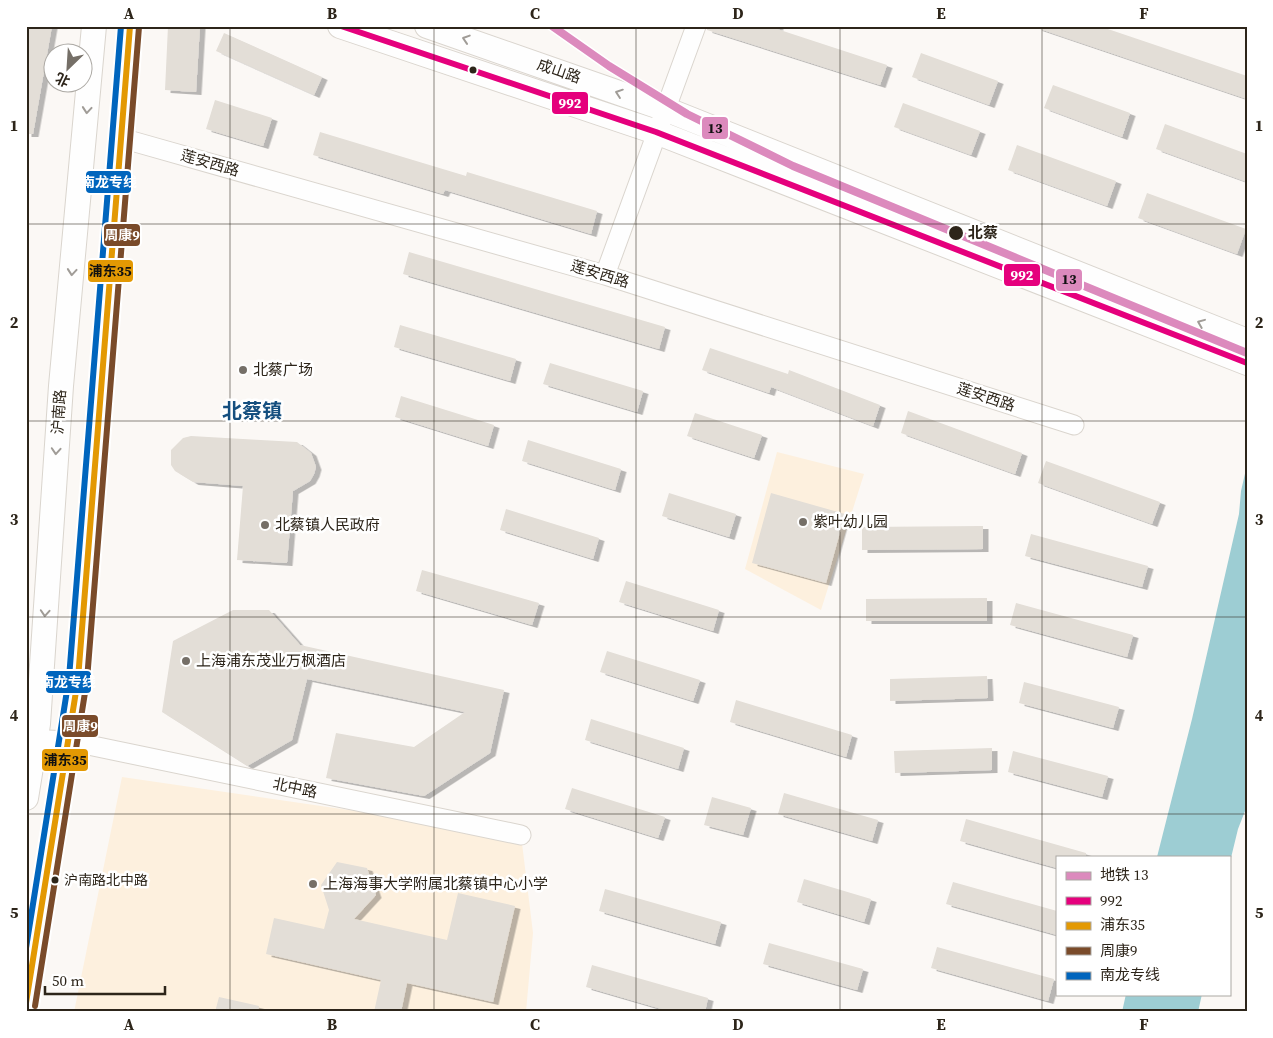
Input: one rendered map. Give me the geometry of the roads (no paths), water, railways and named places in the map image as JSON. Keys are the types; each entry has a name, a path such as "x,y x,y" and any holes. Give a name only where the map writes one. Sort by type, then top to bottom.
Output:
{"main road":[{"name":"沪南路","path":"26,798 94,26"},
{"path":"26,1006 78,679 130,26"},
{"name":"成山路","path":"340,26 656,132 1247,364"},
{"name":"成山路","path":"427,26 665,109 1247,342"}],"street":[{"path":"605,275 696,26"},
{"name":"莲安西路","path":"121,138 605,275 1074,426"},
{"name":"北中路","path":"32,731 69,741 521,835"}],"water":[{"path":"1247,465 1247,806 1238,829 1230,862 1230,856 1157,856 1192,719 1239,514 1241,491"},
{"path":"1126,996 1202,996 1198,1012 1122,1012"}],"metro line":[{"name":"13","path":"552,26 609,66 687,114 793,166 1247,353"}],"place":[{"name":"北蔡","path":"956,233"},
{"name":"北蔡广场","path":"243,370"},
{"name":"紫叶幼儿园","path":"803,522"},
{"name":"北蔡镇人民政府","path":"265,525"},
{"name":"上海浦东茂业万枫酒店","path":"186,661"},
{"name":"沪南路北中路","path":"55,880"},
{"name":"上海海事大学附属北蔡镇中心小学","path":"313,884"}],"district":[{"name":"北蔡镇","path":"252,411"}]}
